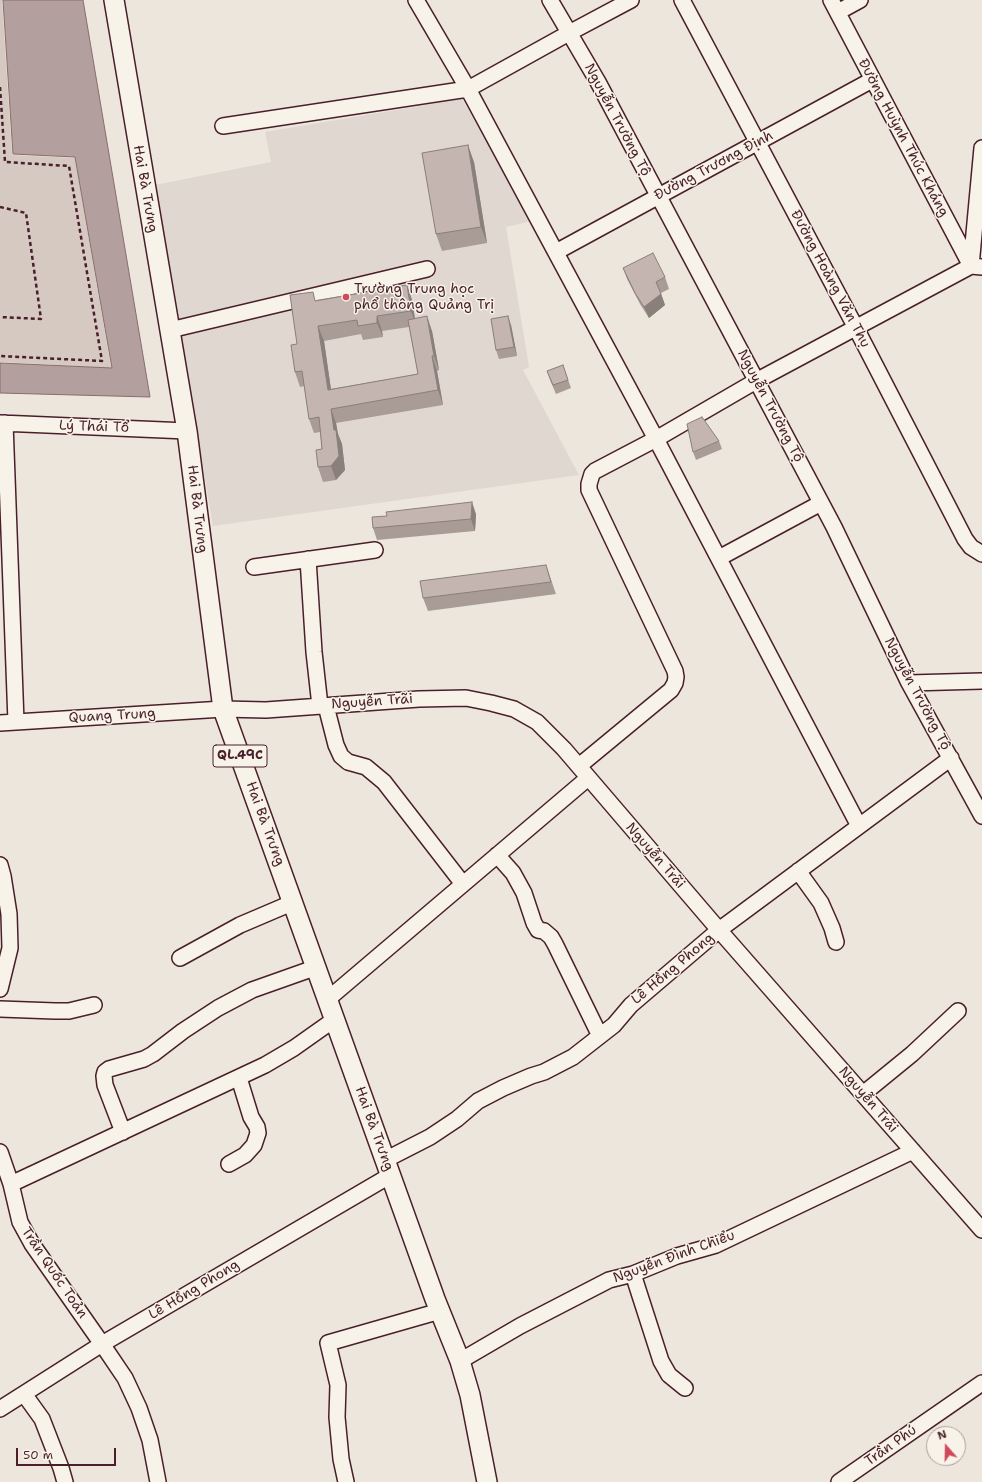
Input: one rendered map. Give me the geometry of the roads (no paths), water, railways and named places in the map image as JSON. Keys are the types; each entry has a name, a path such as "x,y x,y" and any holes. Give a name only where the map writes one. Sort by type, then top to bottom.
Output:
{"main road":[{"name":"Hai Bà Trưng","path":"114,0 187,431 223,709 294,902 440,1311 460,1361 470,1395 487,1482"}],"street":[{"path":"416,0 468,89 556,252 719,558 859,826"},
{"name":"Nguyễn Trường Tộ","path":"550,0 598,82 821,503 909,683 982,816"},
{"path":"222,126 468,89 632,0"},
{"name":"Đường Hoàng Văn Thụ","path":"682,0 856,328 965,539 971,547 982,554"},
{"path":"835,6 860,0"},
{"name":"Đường Huỳnh Thúc Kháng","path":"835,6 872,80 976,267"},
{"name":"Đường Trương Định","path":"556,252 872,80"},
{"path":"328,999 497,855 670,690 675,683 675,670 589,490 589,479 595,471 656,439 756,381 976,267 982,148"},
{"path":"170,330 427,269"},
{"path":"3,423 6,576 16,722"},
{"name":"Lý Thái Tổ","path":"3,423 187,431"},
{"path":"719,558 821,503"},
{"path":"254,567 375,550"},
{"path":"308,559 314,652 323,706 341,756 348,762 366,767 384,782 463,884"},
{"path":"909,683 982,681"},
{"name":"Nguyễn Trãi","path":"223,709 266,710 419,699 466,698 514,709 537,722 583,772 719,930 982,1230"},
{"name":"Quang Trung","path":"0,722 223,709"},
{"name":"Lê Hồng Phong","path":"0,1409 388,1167 457,1119 478,1101 573,1058 614,1025 631,1005 719,930 951,758"},
{"path":"497,855 513,873 524,893 534,923 538,930 544,931 551,937 555,944 600,1036"},
{"path":"0,865 9,914 10,948 4,954 0,989"},
{"path":"798,871 821,903 832,928 836,942"},
{"path":"180,958 240,925 294,902"},
{"path":"124,1132 105,1085 105,1072 109,1069 144,1059 153,1054 183,1031 218,1008 252,990 317,967"},
{"path":"0,1009 69,1011 94,1005"},
{"path":"863,1094 912,1054 958,1011"},
{"path":"11,1184 265,1066 294,1048 335,1019"},
{"path":"229,1164 245,1155 254,1145 258,1133 257,1127 251,1117 239,1078"},
{"name":"Trần Quốc Toản","path":"0,1152 11,1184 20,1222 32,1244 124,1378 139,1408 150,1440 158,1482"},
{"name":"Nguyễn Đình Chiểu","path":"460,1361 520,1326 609,1280 633,1274 677,1256 716,1245 913,1152"},
{"path":"633,1274 662,1361 669,1374 685,1388"},
{"path":"346,1482 341,1459 337,1417 338,1385 328,1343 440,1311"},
{"name":"Trần Phú","path":"839,1482 982,1383"},
{"path":"24,1394 42,1419 65,1482"}],"place":[{"name":"Trường Trung học phổ thông Quảng Trị","path":"346,297"}]}
